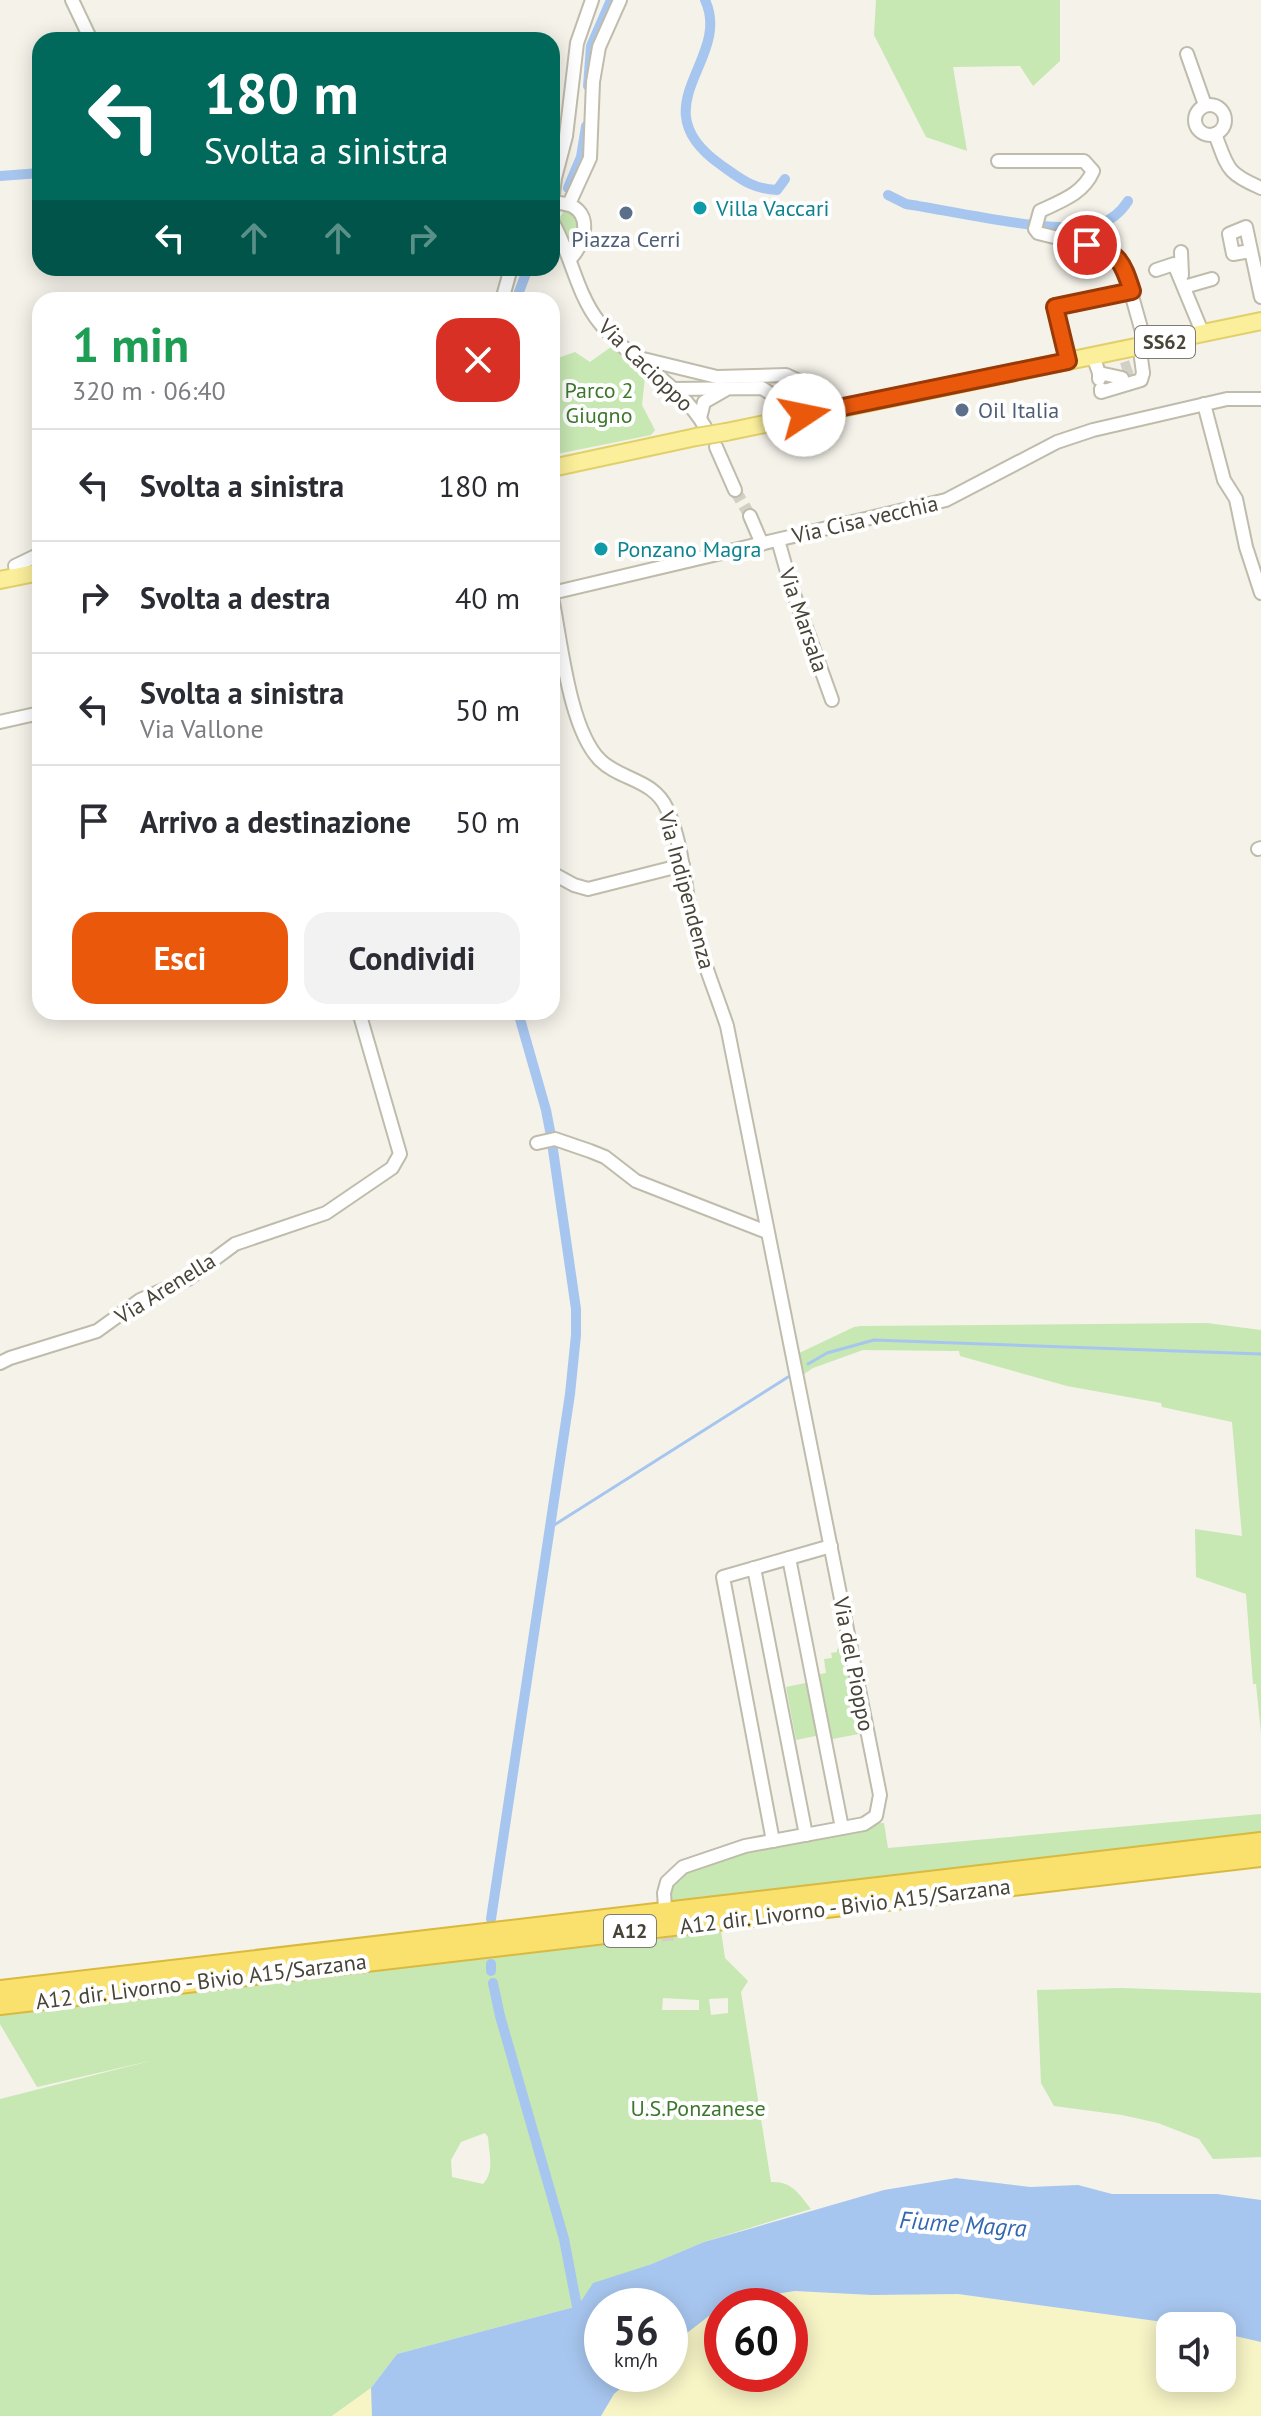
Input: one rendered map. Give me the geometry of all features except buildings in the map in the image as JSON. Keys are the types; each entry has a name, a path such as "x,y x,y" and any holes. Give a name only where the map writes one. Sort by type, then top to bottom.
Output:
{"highway":[{"name":"A12","path":"0,1990 1261,1842"},
{"name":"A12 dir. Livorno - Bivio A15/Sarzana","path":"0,2005 1261,1857"}],"main road":[{"name":"SS62","path":"560,466 701,427 726,432 1093,356 1135,371 1203,334 1261,321"},
{"path":"0,580 32,573"}],"street":[{"path":"72,0 87,32"},
{"path":"560,164 577,43 592,0"},
{"path":"569,204 590,158 593,82 599,47 620,0"},
{"path":"1187,54 1205,105"},
{"path":"1205,105 1218,107 1224,115 1223,128 1215,134 1201,131 1196,123 1197,113 1205,105"},
{"path":"1215,134 1228,169 1237,178 1261,188"},
{"path":"998,161 1084,161 1090,166 1093,171 1088,183 1077,193 1040,211 1036,223 1038,233 1111,251 1124,268 1132,291 1135,371"},
{"path":"560,203 576,209 585,228 579,250 571,258"},
{"name":"Via Cacioppo","path":"560,237 593,313 607,332 672,389 701,427"},
{"path":"1250,251 1261,297"},
{"path":"1181,252 1183,285"},
{"path":"1156,270 1174,264 1203,334"},
{"path":"1183,285 1212,279"},
{"path":"1068,361 1055,307 1132,291"},
{"path":"1093,356 1101,392 1135,371"},
{"path":"635,357 717,377 786,375 837,408"},
{"path":"672,389 686,369"},
{"path":"1100,380 1135,371"},
{"path":"672,389 762,388 804,415 801,382"},
{"path":"701,427 704,402 731,388"},
{"path":"772,422 778,398"},
{"name":"Via Cisa vecchia","path":"560,593 946,500 1057,442 1093,430 1227,399 1261,399"},
{"path":"1204,404 1224,480 1236,499 1246,547 1261,593"},
{"path":"716,447 735,490"},
{"path":"750,516 762,544"},
{"name":"Via Marsala","path":"778,540 832,700"},
{"path":"18,576 15,566 32,558"},
{"name":"Via Indipendenza","path":"560,635 576,715 586,740 606,765 641,781 666,806 683,865 691,917 727,1026 774,1268"},
{"path":"0,722 32,715"},
{"path":"560,877 588,889 683,865"},
{"name":"Via Arenella","path":"0,1363 97,1331 140,1300 188,1279 235,1244 318,1217 392,1168 400,1154 361,1020"},
{"path":"545,1141 605,1157 636,1181 767,1232"},
{"name":"Via del Pioppo","path":"665,1908 667,1882 683,1867 745,1846 871,1821 880,1807 774,1268"},
{"path":"773,1841 723,1577 831,1546"},
{"path":"789,1558 842,1828"},
{"path":"754,1568 806,1835"}],"green space":[{"path":"876,0 1060,0 1060,61 1033,86 1020,66 953,67 967,151 926,137 874,35"},
{"path":"564,211 576,216 581,227 576,242 572,244 567,241 560,217"},
{"name":"Parco 2 Giugno","path":"611,347 645,377 642,405 655,430 651,435 560,453 560,357 575,352 590,362"},
{"path":"1207,1323 1261,1330 1261,1733 1256,1684 1253,1684 1246,1594 1196,1577 1195,1529 1242,1536 1232,1422 1162,1407 1161,1403 1067,1386 960,1356 959,1351 863,1350 813,1368 798,1378 793,1356 861,1326"},
{"path":"849,1647 864,1733 822,1741 820,1735 796,1740 786,1687 810,1682 810,1676 826,1673 824,1659 832,1658 831,1653 837,1652 837,1649"},
{"path":"1261,1814 1261,1838 665,1908 674,1874 745,1846 864,1824 884,1823 888,1848"},
{"name":"U.S.Ponzanese","path":"720,1924 725,1958 748,1981 741,1992 771,2182 790,2186 811,2209 704,2242 649,2265 609,2288 584,2288 584,2303 578,2306 397,2354 371,2388 332,2416 0,2416 0,2099 154,2060 37,2087 0,2024 0,2007","holes":["663,1998 699,2000 699,2010 662,2010","728,1998 728,2013 711,2015 709,1999","485,2133 490,2156 487,2179 483,2184 452,2177 451,2160 461,2142"]},
{"path":"1122,1988 1261,1993 1261,2157 1213,2159 1199,2139 1158,2123 1054,2106 1041,2083 1037,1990"}],"sand":[{"path":"808,2292 958,2294 1156,2321 1156,2392 1236,2392 1236,2336 1261,2342 1261,2416 601,2416 616,2392 688,2392 688,2332 704,2319 704,2392 808,2392"},
{"path":"371,2388 372,2416 332,2416"}],"water":[{"name":"Fiume Magra","path":"956,2178 1030,2187 1078,2185 1112,2194 1217,2194 1261,2200 1261,2342 1236,2336 1236,2312 1156,2312 1156,2321 958,2294 872,2295 808,2292 808,2288 704,2288 704,2320 688,2332 688,2288 590,2288 593,2283 649,2265 704,2242 884,2190"},
{"path":"584,2297 584,2392 616,2392 601,2416 372,2416 371,2388 397,2354 578,2306"}],"waterway":[{"path":"588,86 591,46 611,0"},
{"path":"705,0 710,22 708,43 686,103 687,123 697,143 721,165 747,182 777,190 785,179"},
{"path":"568,188 581,157 586,126"},
{"path":"0,176 32,174"},
{"path":"888,195 906,204 1060,227 1099,224 1116,215 1128,201"},
{"path":"519,292 525,276"},
{"path":"491,1919 570,1394 576,1335 576,1309 551,1136 520,1020"},
{"path":"808,1364 827,1353 874,1340 1261,1354"},
{"path":"551,1527 788,1377"},
{"path":"491,1964 491,1971"},
{"path":"493,1983 564,2239 579,2317"}],"tunnel":[{"path":"1122,369 1131,366"},
{"path":"1122,378 1136,375"},
{"path":"735,490 750,516"},
{"path":"666,1920 668,1941"}],"place":[{"name":"Villa Vaccari","path":"700,208"},
{"name":"Piazza Cerri","path":"626,213"},
{"name":"Oil Italia","path":"962,410"},
{"name":"Ponzano Magra","path":"601,549"}],"route":[{"path":"804,415 1068,361 1055,307 1132,291 1124,268 1111,251 1087,245"}]}
